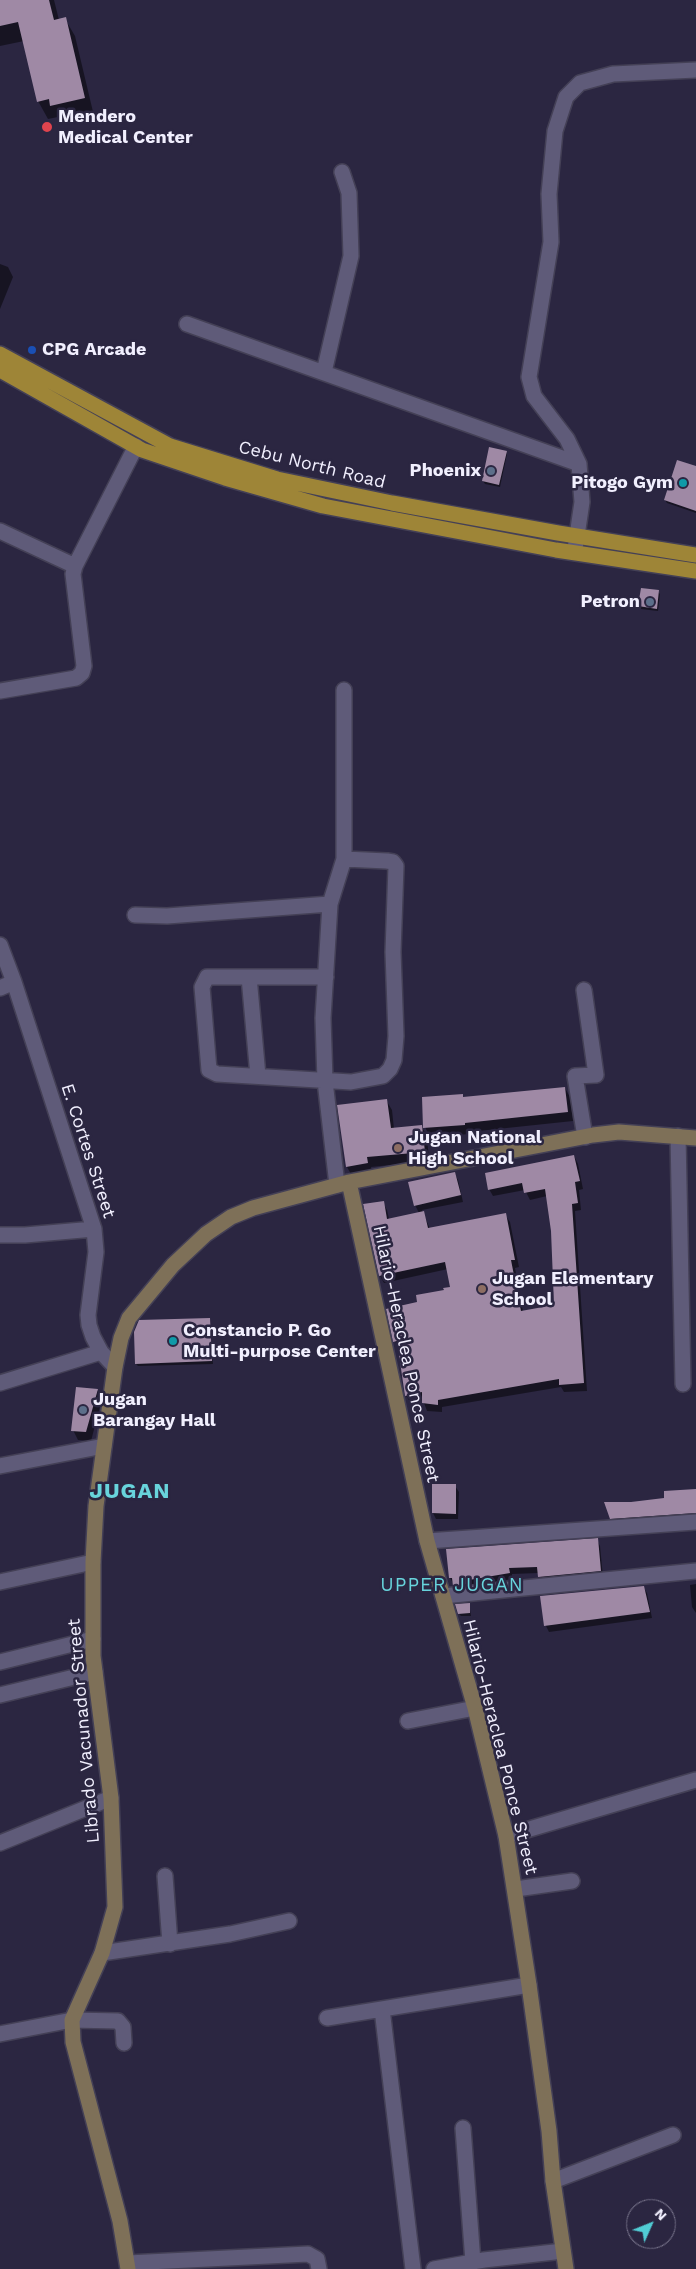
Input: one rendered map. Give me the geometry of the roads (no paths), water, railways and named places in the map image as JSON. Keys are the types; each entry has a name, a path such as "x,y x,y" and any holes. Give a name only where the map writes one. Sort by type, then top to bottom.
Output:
{"main road":[{"name":"Cebu North Road","path":"0,354 78,398 179,449 277,479 392,504 696,555"},
{"name":"Cebu North Road","path":"0,370 136,446 225,478 323,506 574,553 696,571"}],"street":[{"path":"574,553 582,502 579,464 567,439 534,396 529,377 551,242 548,194 555,131 566,97 580,83 613,74 696,70"},
{"path":"324,372 351,256 349,192 342,172"},
{"path":"187,324 579,464"},
{"path":"0,691 76,678 82,673 84,666 73,588 75,566 136,446"},
{"path":"0,530 75,566"},
{"path":"343,1183 325,1082 323,1018 330,904 344,859 344,690"},
{"path":"326,977 207,977 202,987 210,1070 217,1074 325,1082 351,1082 382,1076 390,1069 394,1060 396,1036 393,952 396,866 393,862 387,861 344,859"},
{"path":"135,915 166,916 330,904"},
{"name":"E. Cortes Street","path":"0,945 14,982 94,1229 96,1252 88,1316 92,1337 101,1352 115,1367"},
{"path":"249,977 258,1076"},
{"path":"0,988 14,982"},
{"path":"584,990 596,1074 575,1076 585,1137"},
{"name":"Librado Vacunador Street","path":"128,2266 120,2221 73,2042 72,2020 102,1953 115,1907 111,1798 95,1672 93,1562 96,1506 115,1367 121,1338 129,1318 173,1265 206,1234 231,1217 252,1208 343,1183 585,1137 619,1132 696,1138"},
{"path":"678,1136 683,1384"},
{"name":"Hilario-Heraclea Ponce Street","path":"343,1183 428,1541 475,1708 506,1836 516,1889 549,2131 553,2182 566,2269"},
{"path":"0,1234 25,1235 94,1229"},
{"path":"0,1384 101,1352"},
{"path":"0,1466 104,1446"},
{"path":"428,1541 696,1522"},
{"path":"0,1582 93,1562"},
{"path":"443,1596 696,1571"},
{"path":"0,1662 93,1639"},
{"path":"0,1695 95,1672"},
{"path":"408,1721 475,1708"},
{"path":"506,1836 696,1780"},
{"path":"0,1843 111,1798"},
{"path":"165,1876 170,1944"},
{"path":"516,1889 572,1882"},
{"path":"102,1953 230,1934 289,1921"},
{"path":"327,2018 529,1985"},
{"path":"382,2009 413,2269"},
{"path":"0,2034 72,2020 118,2021 123,2027 124,2043"},
{"path":"463,2128 473,2262"},
{"path":"553,2182 673,2135"},
{"path":"434,2269 473,2262 563,2251"},
{"path":"128,2266 275,2262 313,2255 317,2259 319,2269"}],"place":[{"name":"Mendero Medical Center","path":"47,127"},
{"name":"CPG Arcade","path":"32,350"},
{"name":"Phoenix","path":"491,471"},
{"name":"Pitogo Gym","path":"683,483"},
{"name":"Petron","path":"650,602"},
{"name":"Jugan National High School","path":"398,1148"},
{"name":"Jugan Elementary School","path":"482,1289"},
{"name":"Constancio P. Go Multi-purpose Center","path":"173,1341"},
{"name":"Jugan Barangay Hall","path":"83,1410"}],"district":[{"name":"JUGAN","path":"130,1492"},
{"name":"UPPER JUGAN","path":"452,1585"}]}
